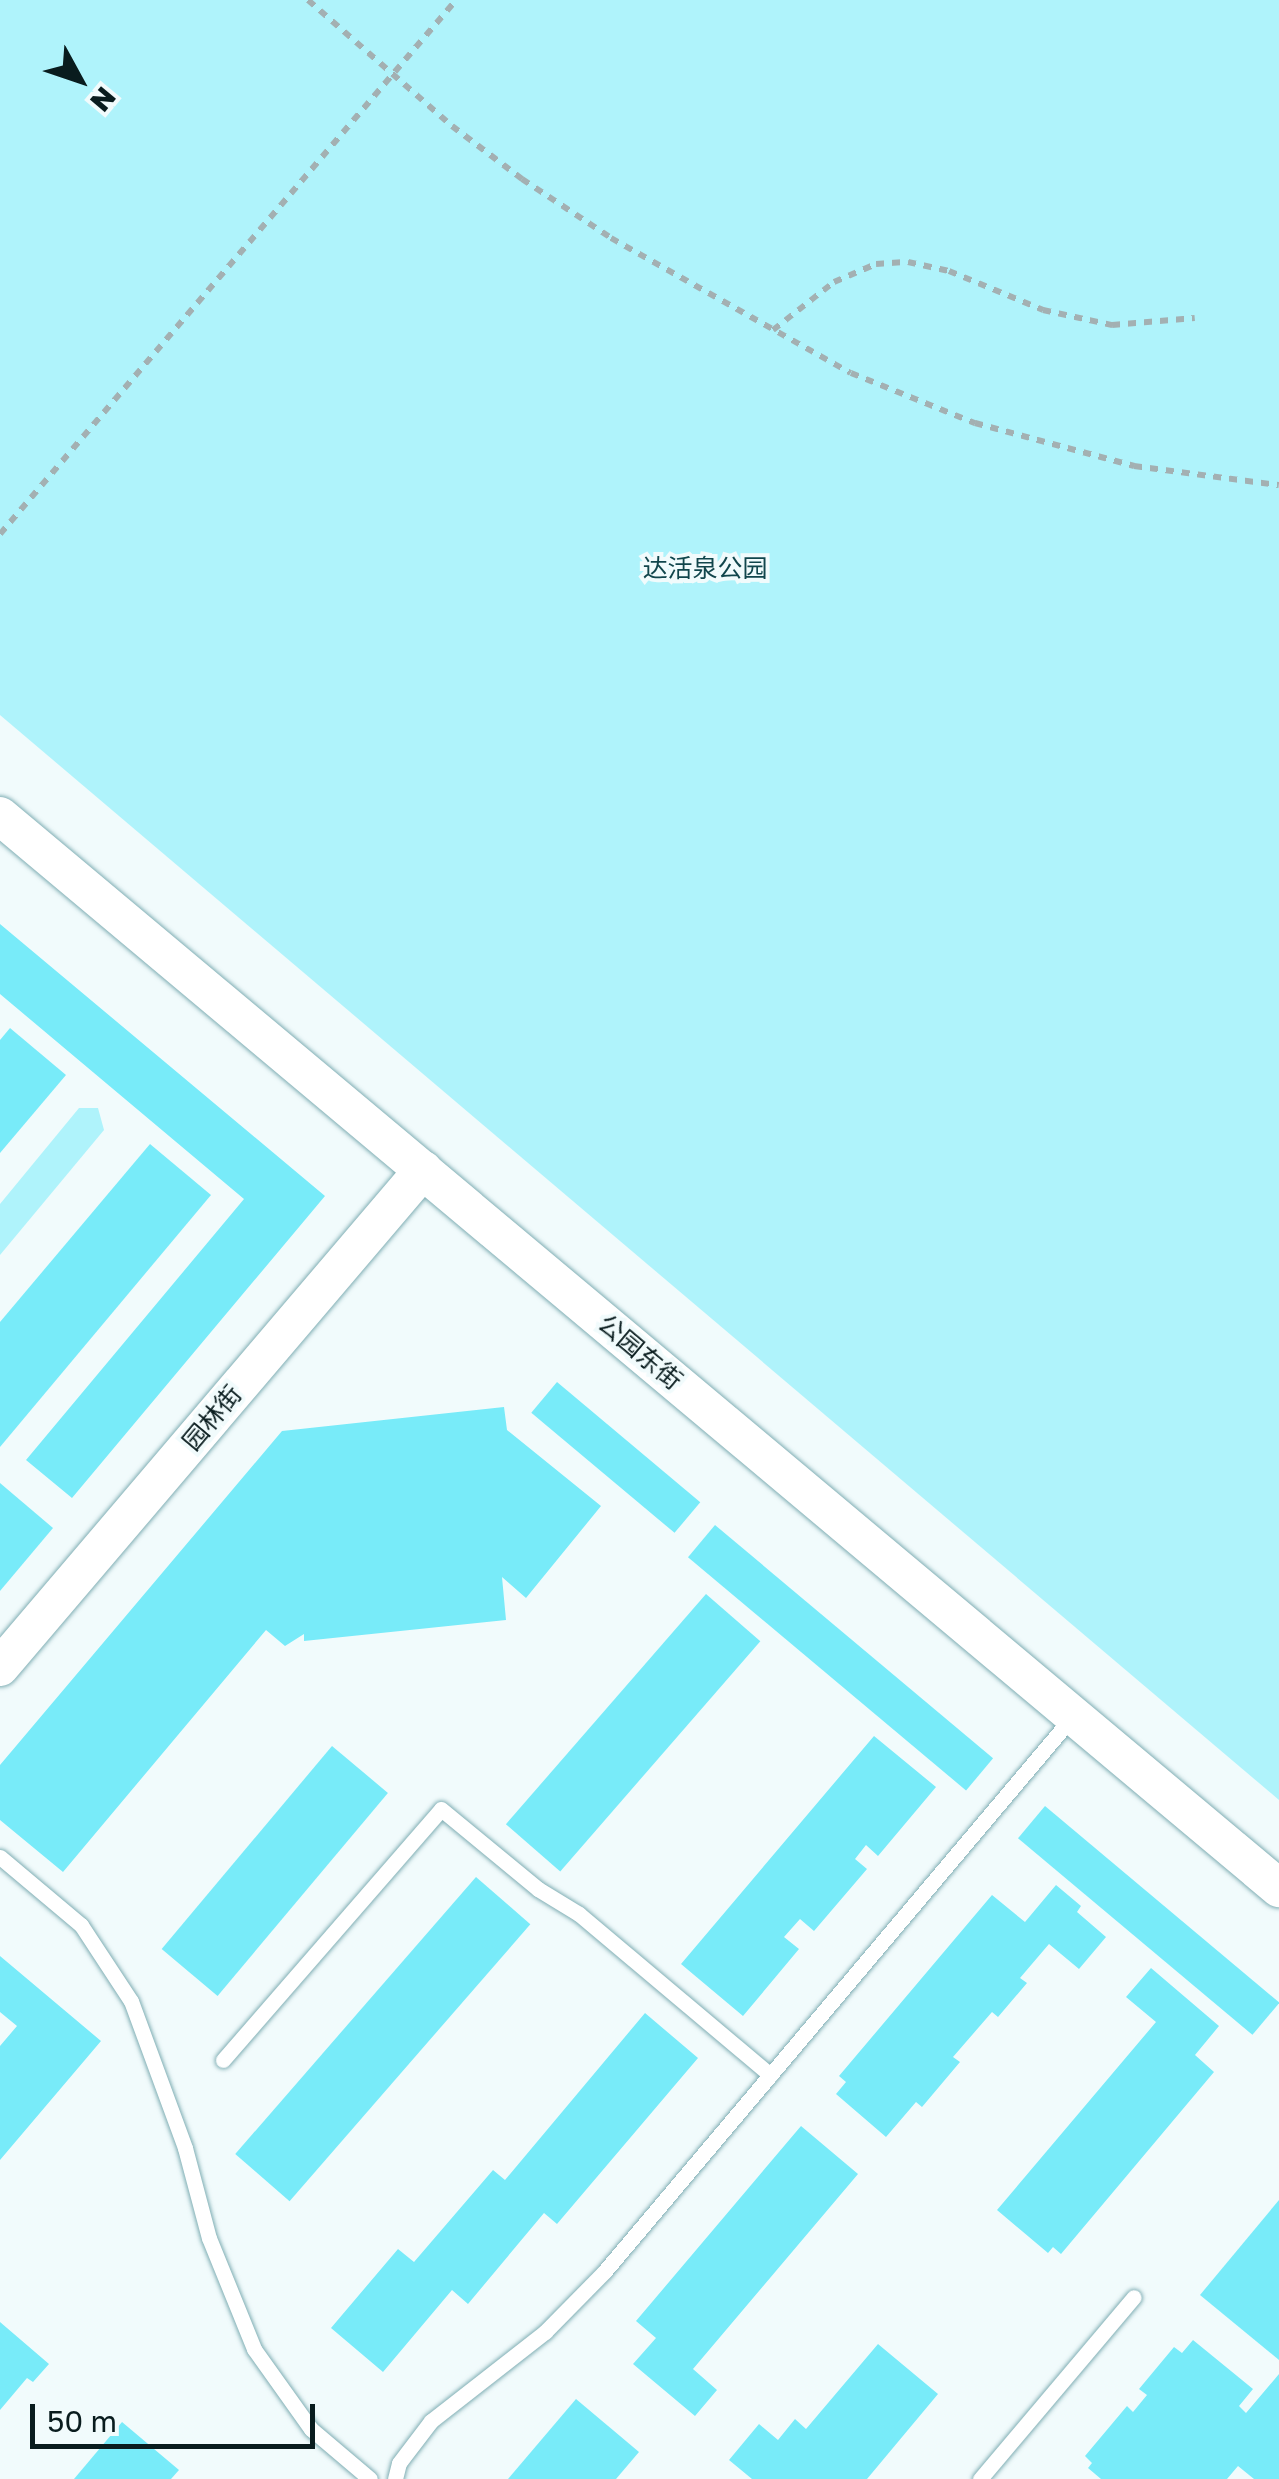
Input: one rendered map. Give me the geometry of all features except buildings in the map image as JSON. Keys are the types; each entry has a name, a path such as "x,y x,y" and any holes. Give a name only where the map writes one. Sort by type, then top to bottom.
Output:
{"street":[{"name":"公园东街","path":"0,816 1279,1888"},
{"name":"园林街","path":"0,1666 423,1170"}],"lane":[{"path":"394,2479 414,2439 569,2308 1073,1716"},
{"path":"223,2060 441,1809 538,1888 579,1914 770,2075"},
{"path":"0,1857 81,1925 132,2000 185,2148 209,2238 254,2349 310,2429 370,2479"},
{"path":"980,2479 1134,2297"}],"path":[{"path":"308,0 522,179 611,238 851,373 975,423 1134,466 1279,485"},
{"path":"0,534 456,0"},
{"path":"773,330 834,282 876,264 908,262 949,271 1043,310 1112,326 1194,318"}],"green space":[{"name":"达活泉公园","path":"0,0 1279,0 1279,1800 0,715"},
{"path":"79,1108 98,1108 104,1130 0,1255 0,1204"}]}
